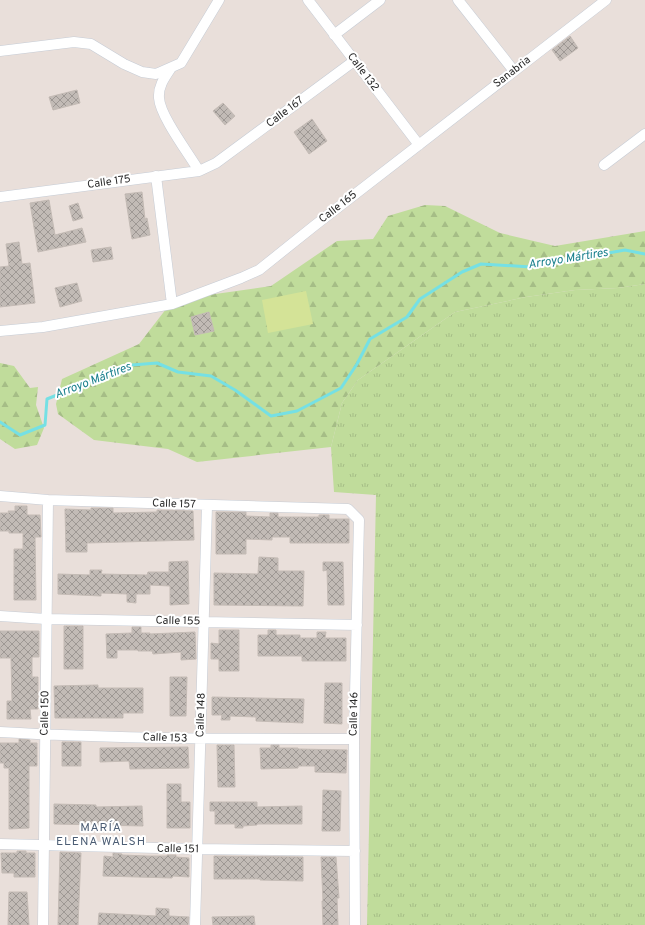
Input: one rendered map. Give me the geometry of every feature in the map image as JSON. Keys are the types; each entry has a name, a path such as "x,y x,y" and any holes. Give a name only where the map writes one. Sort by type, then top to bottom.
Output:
{"street":[{"path":"0,51 74,42 91,44 124,64 142,72 156,74 181,63 219,0"},
{"name":"Calle 132","path":"308,0 419,145"},
{"path":"334,35 380,0"},
{"path":"458,0 514,71"},
{"name":"Sanabria","path":"419,145 606,0"},
{"name":"Calle 167","path":"216,163 354,61"},
{"path":"171,68 161,84 159,98 163,114 199,171"},
{"path":"604,165 645,134"},
{"name":"Calle 165","path":"0,331 43,327 172,304 241,278 259,270 419,145"},
{"name":"Calle 175","path":"0,197 199,171 216,163"},
{"path":"156,176 172,304"},
{"name":"Calle 157","path":"0,496 48,500 207,506 348,509"},
{"name":"Calle 150","path":"43,925 48,500"},
{"name":"Calle 148","path":"194,925 207,506"},
{"name":"Calle 146","path":"348,509 359,520 354,739 355,925"},
{"name":"Calle 155","path":"0,616 46,619 357,625"},
{"name":"Calle 153","path":"0,732 200,739 354,739"},
{"name":"Calle 151","path":"0,844 355,851"}],"green space":[{"path":"425,205 445,206 500,233 555,246 645,231 645,284 618,288 575,290 526,297 455,312 358,380 342,403 331,447 197,462 168,449 94,440 58,414 56,404 62,379 139,344 173,300 271,286 337,241 373,239 388,216"},
{"path":"645,284 645,925 367,925 376,495 334,492 331,447 342,403 358,380 455,312 526,297 575,290 618,288"},
{"path":"306,291 313,324 268,333 262,300"},
{"path":"0,363 14,366 30,388 38,387 36,405 44,428 37,445 15,449 0,439"}],"building":[{"path":"570,36 578,48 560,61 552,50"},
{"path":"77,90 80,103 53,110 49,97"},
{"path":"223,103 235,116 225,125 213,111"},
{"path":"312,119 327,141 309,154 294,132"},
{"path":"142,192 145,219 147,218 150,235 132,239 125,194"},
{"path":"49,200 55,235 82,228 86,242 38,252 30,203"},
{"path":"78,203 83,218 73,221 69,206"},
{"path":"19,242 22,264 30,263 35,303 0,307 0,267 9,266 6,244"},
{"path":"111,247 113,259 93,262 91,250"},
{"path":"77,283 82,301 60,307 55,288"},
{"path":"209,312 214,331 195,335 191,317"},
{"path":"15,506 27,506 27,515 40,515 41,537 35,537 36,600 14,600 14,549 23,549 23,533 9,533 9,531 0,531 0,513 15,511"},
{"path":"91,508 113,508 113,513 157,512 157,510 193,511 194,540 87,543 87,552 66,552 65,509 91,510"},
{"path":"216,512 246,512 246,516 270,517 270,513 278,513 278,517 319,517 319,515 329,515 329,519 349,519 349,543 290,543 290,537 272,537 272,540 246,539 246,554 216,554"},
{"path":"259,557 278,558 278,571 304,571 303,606 214,605 214,573 258,574"},
{"path":"188,561 189,604 170,605 170,586 150,585 150,594 136,594 136,603 127,602 127,594 101,593 101,596 58,594 58,574 90,575 90,570 102,570 101,574 147,575 148,572 169,572 169,562"},
{"path":"323,562 343,562 344,605 328,605 327,570 323,571"},
{"path":"64,626 83,626 83,669 64,669"},
{"path":"132,627 141,627 141,633 150,634 195,632 196,659 181,660 181,652 153,654 152,651 138,650 117,650 117,658 107,658 106,634 132,633"},
{"path":"219,630 239,630 239,671 219,671 219,659 211,659 211,643 219,644"},
{"path":"268,630 276,630 276,635 300,635 300,638 317,638 317,632 326,632 325,638 346,638 346,661 302,661 302,656 258,656 258,635 268,635"},
{"path":"0,631 39,631 39,657 32,657 32,677 38,677 38,709 30,709 31,719 7,719 7,701 12,701 11,658 0,658"},
{"path":"170,677 187,677 186,716 170,716"},
{"path":"325,683 342,683 342,724 324,723"},
{"path":"98,685 98,688 143,688 143,713 123,713 123,718 55,718 54,686"},
{"path":"212,697 304,699 303,723 256,721 256,717 230,716 230,720 221,720 222,715 212,715"},
{"path":"19,739 30,740 30,743 37,743 37,766 29,766 29,828 9,829 9,768 4,768 4,763 0,763 0,743 19,743"},
{"path":"62,742 81,742 81,766 62,766"},
{"path":"217,745 234,745 235,787 218,787"},
{"path":"271,745 279,745 279,748 347,750 346,773 315,772 315,766 261,769 260,748 271,748"},
{"path":"188,747 189,768 130,769 129,761 100,762 100,748"},
{"path":"167,784 181,784 181,802 190,802 190,828 167,828"},
{"path":"323,790 341,791 340,831 322,831"},
{"path":"210,802 257,802 257,807 302,806 302,824 257,824 243,826 243,828 235,828 235,824 215,824 215,811 210,811"},
{"path":"54,804 96,805 96,807 142,806 143,826 54,824"},
{"path":"17,851 35,853 35,877 14,877 14,873 2,873 1,853 17,853"},
{"path":"60,852 81,853 78,925 58,925"},
{"path":"113,853 122,855 147,856 176,855 176,857 189,858 189,877 103,876 104,856 113,857"},
{"path":"214,856 303,857 303,881 214,879"},
{"path":"321,857 336,857 339,898 337,898 338,925 323,925"},
{"path":"9,892 27,892 29,925 8,925"},
{"path":"156,908 169,909 169,916 189,917 188,925 98,925 99,913 156,916"},
{"path":"254,916 255,925 213,925 212,917"}],"waterway":[{"name":"Arroyo Mártires","path":"0,422 20,435 45,425 47,399 132,365 157,363 178,372 211,376 235,390 271,416 297,411 341,388 357,364 370,339 407,317 420,299 462,272 481,264 531,267 625,250 645,254"}],"district":[{"name":"MARÍA ELENA WALSH","path":"101,835"}]}
